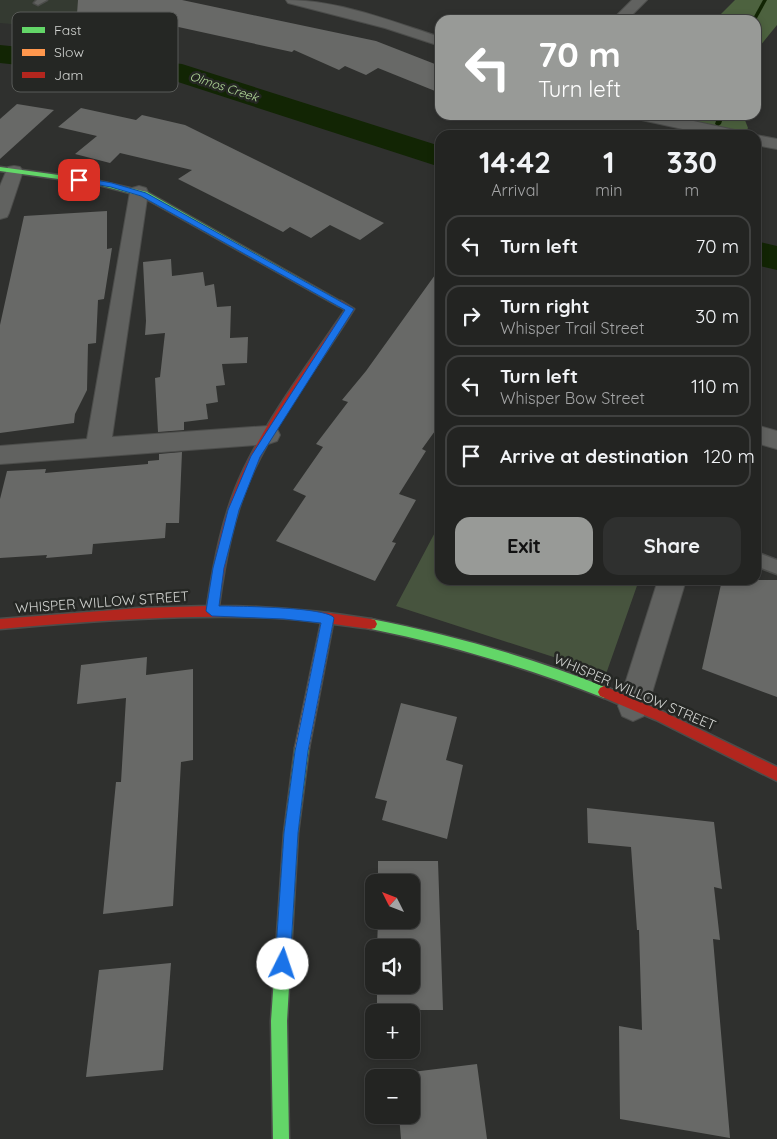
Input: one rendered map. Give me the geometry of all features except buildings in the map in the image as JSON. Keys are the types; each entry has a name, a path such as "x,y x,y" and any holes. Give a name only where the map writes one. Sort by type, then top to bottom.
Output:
{"street":[{"path":"294,0 390,25 435,40"},
{"path":"624,15 640,0"},
{"path":"666,120 710,130"},
{"path":"761,141 777,144"},
{"path":"0,213 7,170 95,182 138,192 350,309 256,456 234,510 218,568 212,611"},
{"path":"98,448 138,192"},
{"path":"0,455 268,435"},
{"path":"761,435 777,440"},
{"path":"633,706 670,585"},
{"name":"WHISPER WILLOW STREET","path":"0,624 119,613 212,611 328,618 391,628 471,646 576,680 705,736 777,774"},
{"path":"281,1139 279,1021 291,833 301,751 328,618"}],"lane":[{"path":"761,561 777,567"}],"shaded area":[{"path":"0,0 99,0 86,12 12,12 12,24 0,23"}],"green space":[{"path":"735,0 777,0 777,25 761,45 761,15 720,15"},
{"path":"690,120 745,120 748,128 747,130 696,130"},
{"path":"435,532 435,585 637,585 606,674 396,606"}],"waterway":[{"path":"757,15 765,0"},
{"name":"Olmos Creek","path":"0,54 12,55"},
{"name":"Olmos Creek","path":"178,73 435,155"},
{"path":"718,124 719,120"},
{"name":"Olmos Creek","path":"761,254 777,258"}],"traffic: fast":[{"path":"0,169 95,182 144,194 341,304"},
{"path":"371,624 489,652 547,670 604,692"},
{"path":"281,1139 279,1021 291,833 302,748"}],"traffic: slow":[{"path":"302,748 328,618"}],"traffic: jam":[{"path":"212,611 218,572 240,490 257,454 279,417 350,309 341,304"},
{"path":"0,624 139,613 232,611 325,617 371,624"},
{"path":"604,692 660,716 777,774"}],"route":[{"path":"79,180 112,185 144,194 350,309 288,402 256,456 234,510 218,568 212,611 328,618 301,751 291,833 283,964"}]}
